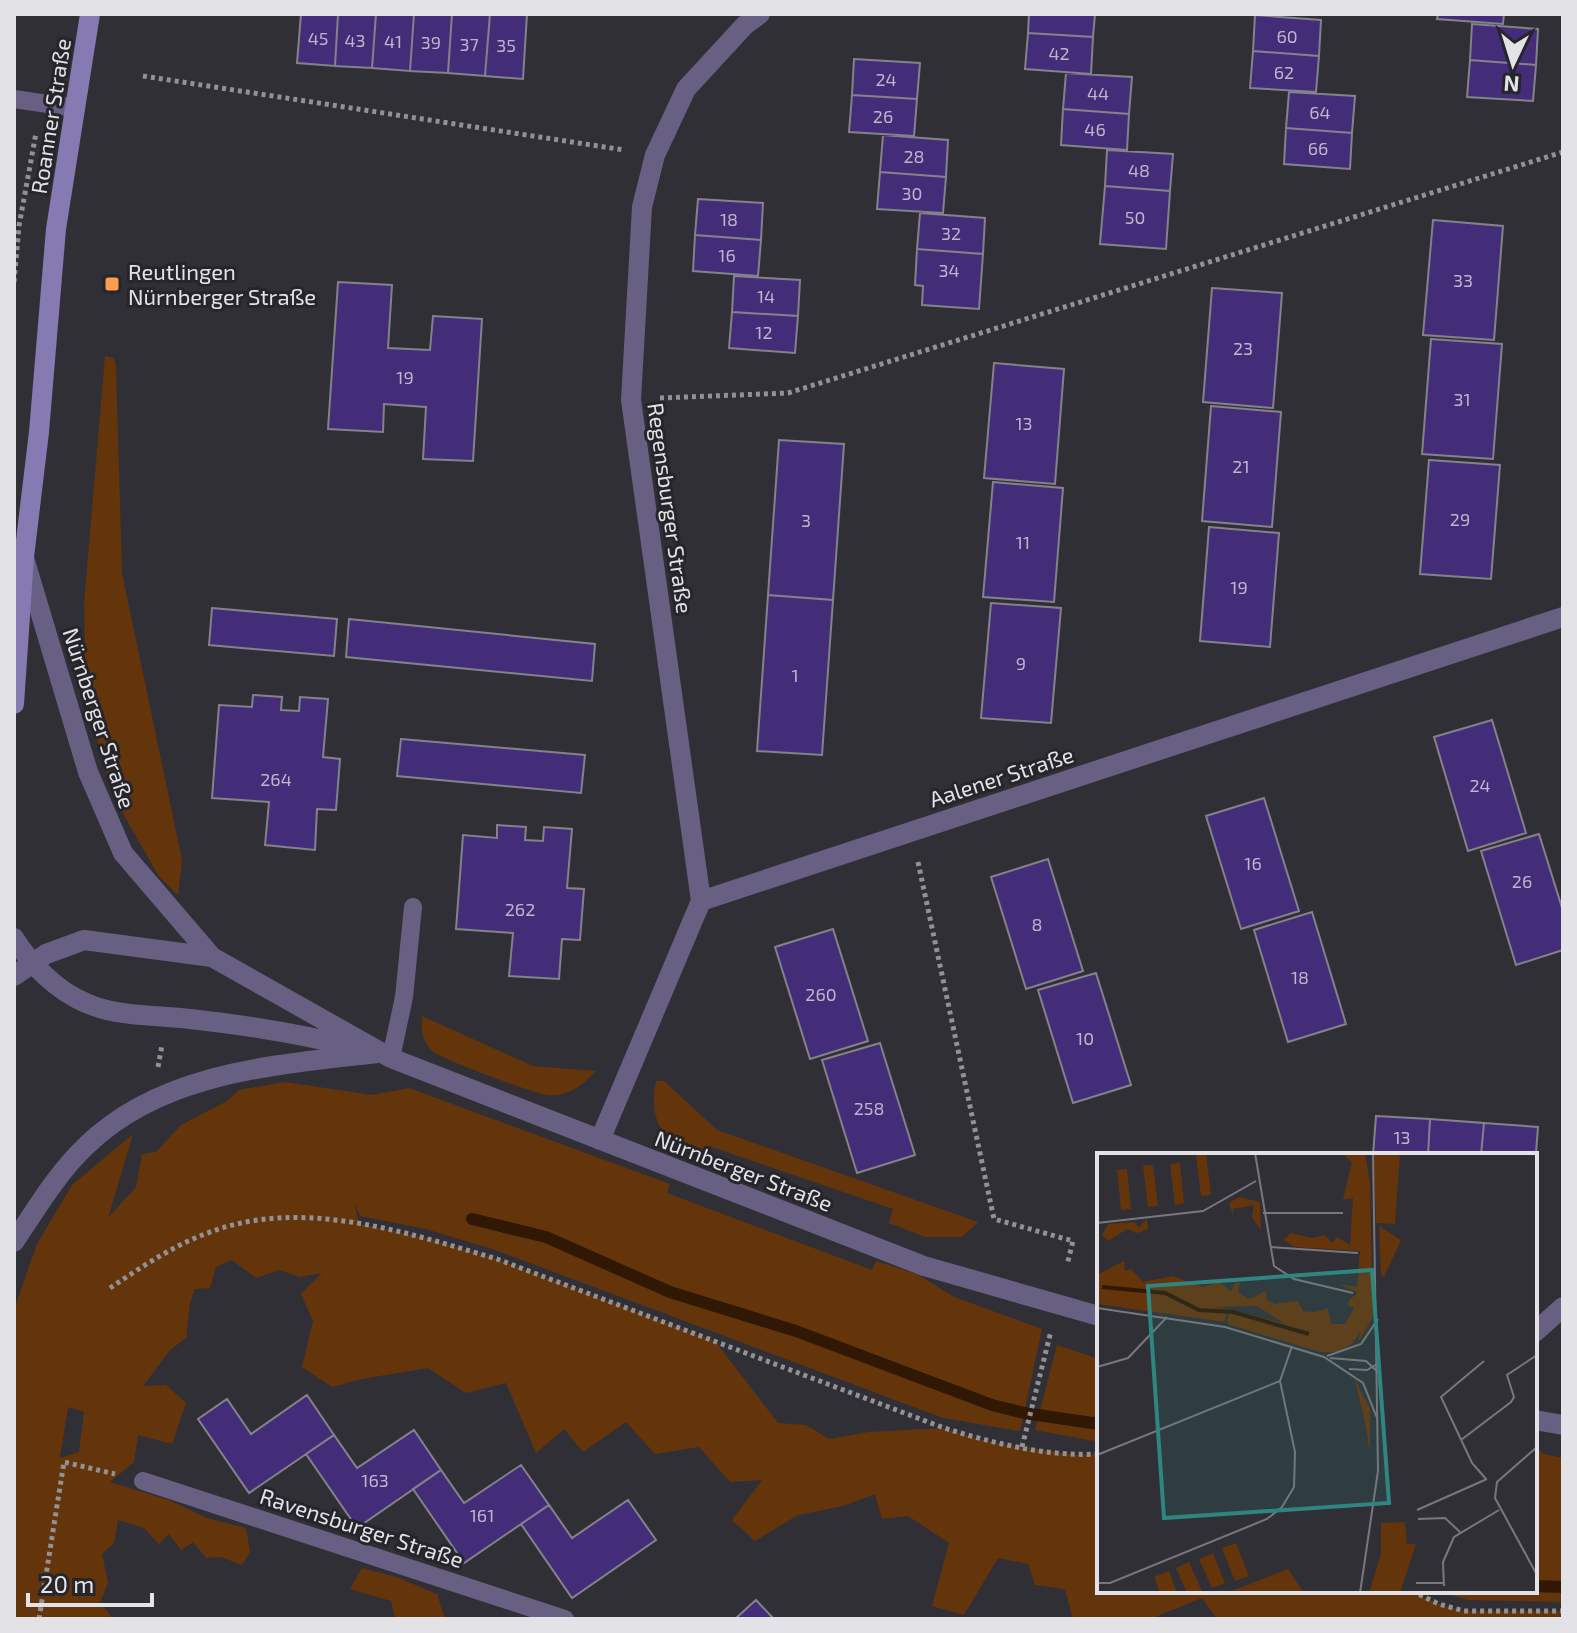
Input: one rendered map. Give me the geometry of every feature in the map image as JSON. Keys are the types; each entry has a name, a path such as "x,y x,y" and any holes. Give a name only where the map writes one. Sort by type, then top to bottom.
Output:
{"street":[{"name":"Roanner Straße","path":"14,704 24,557 39,432 56,229 90,14"},
{"name":"Regensburger Straße","path":"701,901 631,400 642,207 655,155 686,89 745,25 760,14"},
{"name":"Nürnberger Straße","path":"24,557 88,772 123,853 212,957 384,1056"},
{"name":"Aalener Straße","path":"701,901 1563,617"},
{"path":"600,1140 701,901"},
{"name":"Nürnberger Straße","path":"14,938 32,962 64,991 87,1004 121,1012 271,1030 384,1056 924,1266 1097,1315"},
{"name":"Nürnberger Straße","path":"14,976 46,954 84,940 212,957"},
{"name":"Nürnberger Straße","path":"14,1242 61,1175 86,1146 114,1122 151,1100 228,1074 384,1056"},
{"path":"1537,1330 1563,1307"},
{"path":"1537,1420 1563,1425"}],"lane":[{"path":"14,99 75,108"},
{"path":"384,1056 404,997 413,907"},
{"name":"Ravensburger Straße","path":"143,1481 565,1619"}],"path":[{"path":"143,76 655,155"},
{"path":"14,282 19,226 41,103"},
{"path":"631,400 788,393 1563,152"},
{"path":"912,830 994,1219 1073,1241 1067,1265"},
{"path":"157,1076 165,1033"},
{"path":"110,1288 154,1258 206,1233 252,1221 299,1217 359,1224 427,1238 497,1259 944,1428 986,1441 1078,1455 1097,1454"},
{"path":"1022,1447 1047,1353 1056,1305"},
{"path":"39,1619 64,1462 143,1481"},
{"path":"1416,1593 1464,1611 1563,1611"}],"shaded area":[{"path":"105,356 114,358 116,368 122,573 182,860 178,895 158,875 120,808 104,766 91,716 85,664 84,603"},
{"path":"422,1016 533,1066 596,1071 568,1092 555,1095 539,1093 438,1055 426,1043"},
{"path":"656,1081 664,1081 717,1130 978,1222 962,1237 925,1237 889,1223 893,1209 709,1146 700,1158 676,1144 661,1128 654,1108"},
{"path":"285,1082 372,1095 409,1088 670,1184 667,1193 872,1270 876,1261 917,1274 954,1297 1042,1329 1020,1431 943,1418 498,1251 426,1229 360,1216 354,1202 359,1224 427,1238 497,1259 715,1341 778,1423 806,1425 829,1439 869,1432 944,1428 986,1441 1078,1455 1097,1454 1097,1593 1416,1593 1464,1611 1563,1611 1563,1619 1217,1619 1202,1598 1155,1617 1073,1619 1065,1589 1035,1585 1028,1564 998,1558 964,1615 932,1606 949,1543 908,1516 882,1519 875,1494 843,1506 798,1515 755,1541 732,1520 762,1480 730,1482 699,1447 655,1454 626,1422 583,1452 564,1429 536,1453 506,1383 466,1393 428,1368 332,1387 302,1367 313,1321 301,1294 322,1273 300,1277 279,1270 256,1278 232,1260 216,1267 210,1288 195,1289 186,1338 170,1350 143,1386 166,1385 186,1403 172,1444 138,1435 134,1462 110,1482 169,1500 207,1518 246,1528 250,1552 242,1565 221,1557 206,1558 193,1542 181,1550 169,1534 159,1544 144,1528 118,1520 114,1543 102,1554 108,1583 100,1602 113,1619 14,1619 14,1314 37,1244 72,1185 133,1134 108,1218 136,1187 142,1154 156,1152 181,1125 227,1101 239,1090","holes":["68,1407 84,1412 79,1452 60,1458"]},
{"path":"1057,1345 1097,1358 1097,1442 1035,1430"},
{"path":"1537,1449 1544,1454 1563,1458 1563,1602 1468,1600 1443,1593 1537,1593"},
{"path":"362,1568 396,1577 437,1594 445,1619 395,1619 391,1601 350,1589"}],"building":[{"path":"301,14 338,14 335,66 297,63"},
{"path":"338,14 376,14 372,68 335,66"},
{"path":"376,14 414,14 410,71 372,68"},
{"path":"414,14 452,14 448,73 410,71"},
{"path":"452,14 490,14 485,76 448,73"},
{"path":"490,14 527,14 523,79 485,76"},
{"path":"1029,14 1095,14 1093,37 1028,33"},
{"path":"1438,14 1504,14 1503,24 1437,19"},
{"path":"1255,15 1321,20 1319,56 1253,51"},
{"path":"1472,24 1538,29 1536,65 1470,60"},
{"path":"1028,33 1093,37 1091,74 1025,69"},
{"path":"1253,51 1319,56 1316,92 1250,88"},
{"path":"854,59 920,63 917,99 852,95"},
{"path":"1470,60 1536,65 1533,101 1467,97"},
{"path":"1066,73 1132,77 1129,114 1063,109"},
{"path":"1289,92 1355,96 1352,133 1286,128"},
{"path":"852,95 917,99 914,136 849,132"},
{"path":"1063,109 1129,114 1127,150 1061,145"},
{"path":"1286,128 1352,133 1350,169 1284,164"},
{"path":"883,135 948,140 946,177 880,172"},
{"path":"1107,150 1173,154 1170,191 1105,186"},
{"path":"880,172 946,177 943,213 877,209"},
{"path":"1105,186 1170,191 1166,249 1100,244"},
{"path":"698,199 763,203 761,240 695,235"},
{"path":"920,213 985,218 983,254 917,249"},
{"path":"1433,220 1503,226 1494,340 1423,335"},
{"path":"695,235 761,240 758,276 693,271"},
{"path":"917,249 983,254 979,309 922,305 923,286 915,285"},
{"path":"734,276 800,280 798,316 732,312"},
{"path":"338,282 392,285 388,348 430,350 433,316 482,319 473,461 423,459 426,407 384,404 383,432 328,429"},
{"path":"1212,288 1282,293 1273,408 1203,402"},
{"path":"732,312 798,316 795,353 729,348"},
{"path":"1431,339 1502,344 1493,459 1422,454"},
{"path":"994,363 1064,369 1055,484 984,478"},
{"path":"1211,406 1281,412 1272,527 1202,521"},
{"path":"779,440 844,444 833,600 768,595"},
{"path":"1429,460 1500,465 1491,579 1420,574"},
{"path":"993,482 1063,488 1054,602 983,597"},
{"path":"1209,527 1279,533 1270,647 1200,641"},
{"path":"768,595 833,600 822,755 757,751"},
{"path":"991,603 1061,608 1051,723 981,718"},
{"path":"212,608 337,619 334,656 209,645"},
{"path":"349,619 595,644 592,681 346,657"},
{"path":"253,695 282,697 281,710 299,711 300,697 328,699 323,757 340,759 336,810 317,809 315,850 265,845 269,802 212,798 219,705 252,707"},
{"path":"1492,720 1526,833 1468,851 1434,737"},
{"path":"401,739 585,755 581,793 397,776"},
{"path":"1264,798 1299,911 1241,929 1206,816"},
{"path":"497,825 526,827 525,840 543,841 544,827 572,829 567,888 584,889 580,940 562,939 559,979 509,976 513,933 456,929 463,835 497,838"},
{"path":"1539,834 1563,911 1563,950 1516,965 1481,851"},
{"path":"1048,859 1083,971 1026,989 991,877"},
{"path":"1312,912 1346,1024 1288,1042 1254,930"},
{"path":"833,929 868,1041 810,1059 775,947"},
{"path":"1096,973 1131,1085 1073,1103 1038,990"},
{"path":"880,1043 915,1155 857,1173 822,1060"},
{"path":"1376,1116 1430,1119 1428,1153 1373,1153"},
{"path":"1430,1119 1484,1123 1481,1153 1428,1153"},
{"path":"1484,1123 1538,1127 1536,1153 1481,1153"},
{"path":"307,1395 334,1435 249,1493 198,1419 227,1399 251,1434"},
{"path":"414,1430 441,1470 357,1528 306,1454 334,1435 357,1468"},
{"path":"521,1465 549,1505 464,1563 413,1489 441,1470 464,1503"},
{"path":"628,1500 656,1540 572,1598 521,1524 549,1505 572,1538"},
{"path":"756,1600 774,1619 735,1619"}],"waterway":[{"path":"472,1219 546,1237 670,1292 796,1331 992,1405 1097,1424"},
{"path":"1537,1586 1563,1587"}],"place":[{"name":"Reutlingen Nürnberger Straße","path":"112,284"}]}
